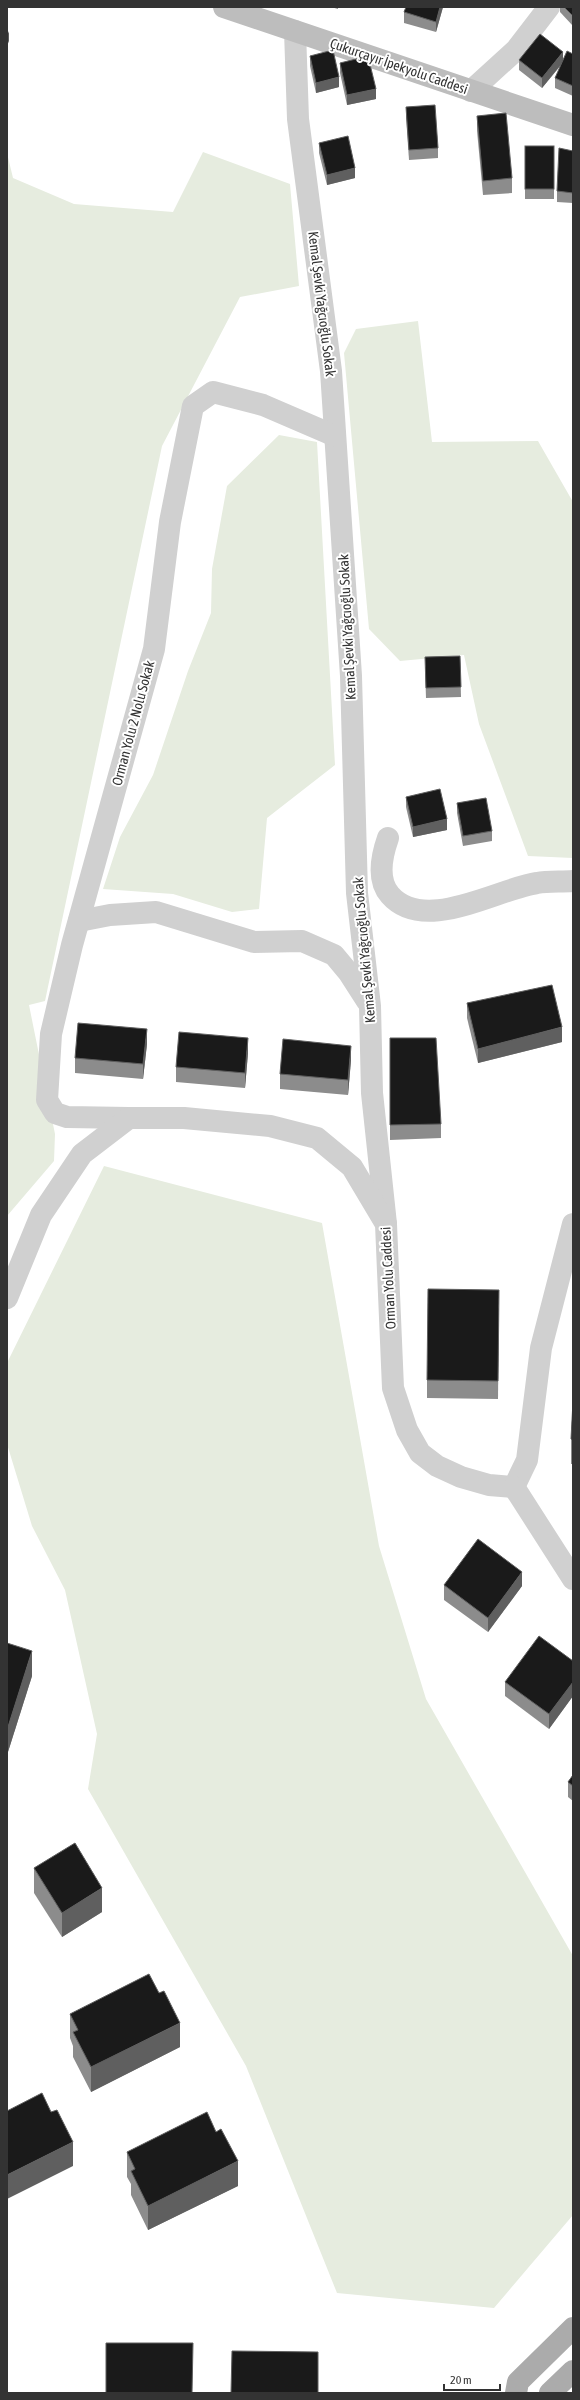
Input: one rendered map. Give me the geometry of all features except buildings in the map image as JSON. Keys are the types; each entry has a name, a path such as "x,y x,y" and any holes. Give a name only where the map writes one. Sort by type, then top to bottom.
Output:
{"main road":[{"path":"516,2393 518,2382 573,2328"},
{"path":"550,2393 573,2371"}],"street":[{"name":"Çukurçayır İpekyolu Caddesi","path":"224,7 573,125"},
{"path":"472,91 516,50 549,7"},
{"name":"Kemal Şevki Yağcıoğlu Sokak","path":"294,31 298,119 331,371 351,676 357,893 370,1006 372,1093 386,1224"},
{"name":"Orman Yolu 2 Nolu Sokak","path":"129,1118 67,1117 55,1113 47,1100 51,1034 79,921 154,649 170,522 193,406 213,392 263,404 335,436"},
{"path":"388,838 381,860 385,889 396,902 421,910 459,907 536,883 573,881"},
{"path":"79,921 110,915 156,912 254,942 302,941 334,955 350,972 370,1006"},
{"path":"7,1298 41,1215 82,1154 129,1118"},
{"name":"Orman Yolu Caddesi","path":"129,1118 184,1118 270,1126 317,1138 352,1167 386,1224 393,1388 407,1430 420,1452 437,1466 468,1479 489,1485 514,1487"},
{"path":"573,1224 541,1348 527,1460 514,1487 573,1579"}],"shaded area":[{"path":"203,152 290,184 299,286 240,297 162,446 45,1001 29,1005 55,1134 54,1161 7,1216 7,153 13,178 74,204 173,212"},
{"path":"418,321 432,442 538,441 573,502 573,858 528,856 479,724 464,655 400,661 369,629 344,353 356,329"},
{"path":"279,435 317,442 335,765 267,818 259,909 232,912 173,894 103,889 120,837 153,775 188,671 211,613 212,569 227,486"},
{"path":"104,1166 322,1223 379,1546 426,1699 573,1956 573,2215 494,2308 337,2293 246,2066 88,1789 97,1734 65,1590 32,1526 7,1444 7,1363"}]}
